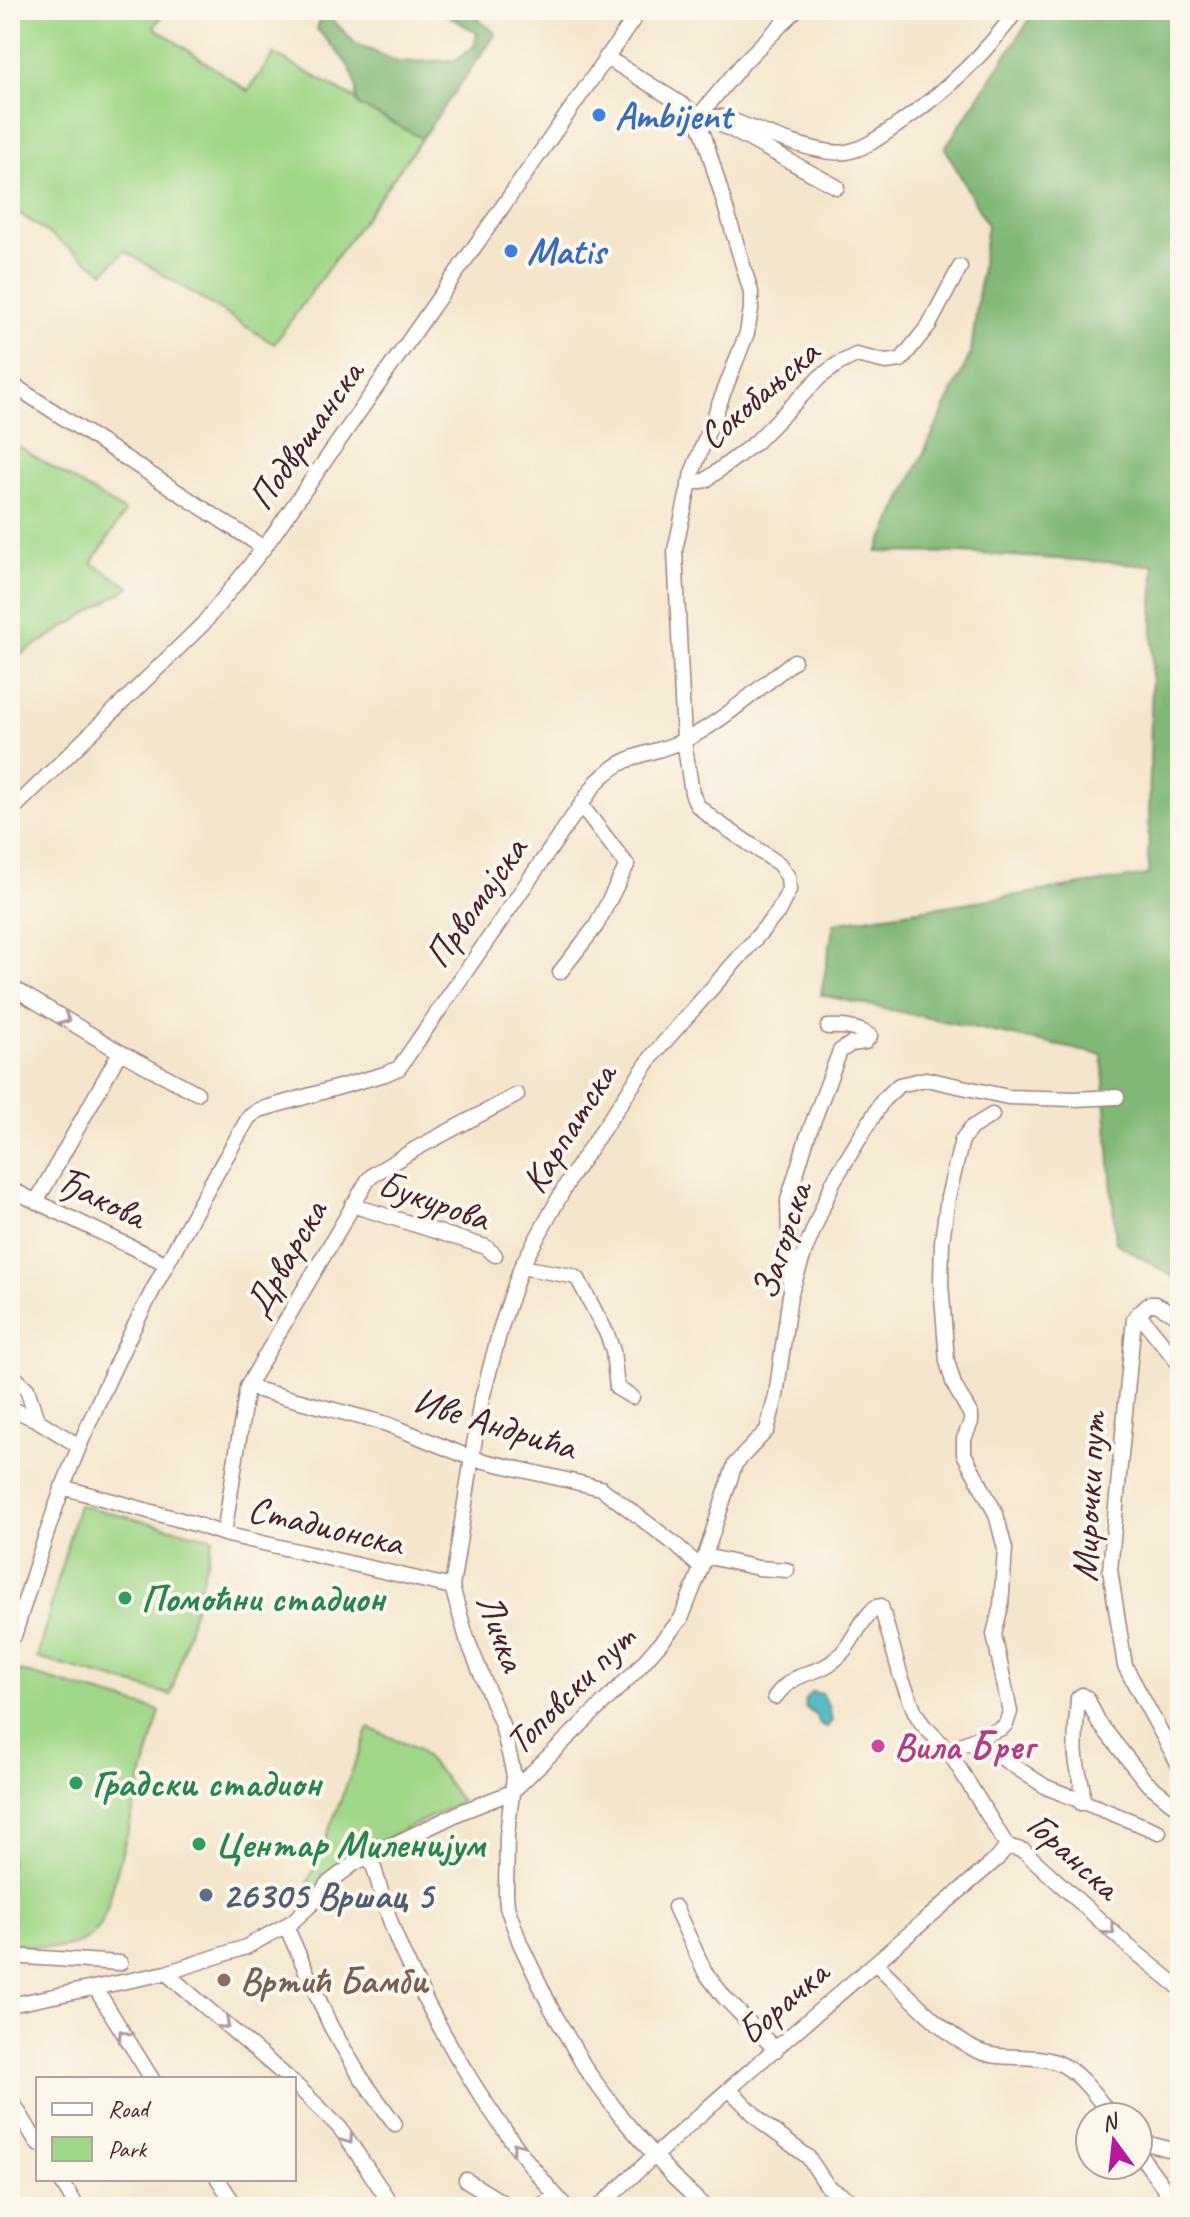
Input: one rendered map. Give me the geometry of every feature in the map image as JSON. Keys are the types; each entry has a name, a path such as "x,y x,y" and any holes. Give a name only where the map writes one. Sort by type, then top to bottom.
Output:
{"street":[{"name":"Подвршанска","path":"10,812 203,624 264,548 640,10"},
{"path":"684,741 675,550 689,484 747,333 751,309 751,292 705,139 703,117 745,61 796,10"},
{"path":"703,117 723,117 816,149 844,153 875,141 935,99 994,42 1017,10"},
{"path":"606,57 703,117 837,187"},
{"name":"Сокобањска","path":"689,484 706,480 756,442 820,377 838,364 856,355 886,362 901,360 929,325 960,267"},
{"path":"10,383 264,548"},
{"name":"Првомајска","path":"12,1635 79,1446 165,1263 249,1117 255,1111 399,1068 596,783 616,765 684,741 722,717 794,661"},
{"name":"Карпатска","path":"471,1458 488,1373 521,1267 570,1178 653,1055 784,902 789,884 784,871 770,857 697,805 692,793 684,741"},
{"path":"560,972 596,926 627,865 581,805"},
{"path":"10,986 120,1052 197,1093"},
{"path":"790,1295 788,1200 807,1138 840,1051 851,1044 865,1042 870,1036 849,1028 828,1027"},
{"path":"36,1202 120,1052"},
{"name":"Загорска","path":"672,1632 681,1619 703,1562 735,1464 767,1430 776,1396 790,1295 806,1248 833,1182 883,1100 899,1085 926,1079 1008,1097 1117,1097"},
{"name":"Дрварска","path":"224,1534 247,1387 352,1205 374,1174 517,1095"},
{"path":"948,1750 1002,1728 1010,1712 994,1634 1001,1606 1005,1549 996,1514 964,1454 964,1439 971,1415 954,1385 947,1361 942,1297 942,1241 948,1197 962,1140 971,1128 992,1115"},
{"name":"Ђакова","path":"10,1189 165,1263"},
{"name":"Букурова","path":"352,1205 486,1247 495,1255"},
{"name":"Букурова","path":"521,1267 578,1279 607,1334 613,1351 617,1388 632,1397"},
{"path":"1180,1317 1156,1304 1149,1304 1138,1313 1180,1365"},
{"name":"Мирочки пут","path":"1138,1313 1132,1325 1110,1570 1125,1666 1180,1767"},
{"path":"10,1373 20,1380 31,1395 37,1420"},
{"name":"Иве Андрића","path":"247,1387 387,1424 471,1458 601,1488 703,1562 787,1570"},
{"path":"10,1408 37,1420 79,1446"},
{"name":"Стадионска","path":"62,1487 224,1534 452,1587 471,1458"},
{"name":"Личка","path":"452,1587 467,1639 502,1725 514,1776 506,1894 516,1932 551,2008 587,2071 622,2118 674,2178 705,2207"},
{"name":"Горанска","path":"775,1697 790,1680 836,1659 864,1618 879,1605 909,1699 923,1725 948,1750 1007,1846 1024,1851 1128,1946 1180,1988"},
{"name":"Топовски пут","path":"512,1792 672,1632"},
{"path":"1081,1803 1084,1791 1076,1757 1077,1720 1079,1696 1084,1695 1099,1723 1146,1782 1180,1809"},
{"path":"969,1743 988,1749 1046,1787 1159,1832"},
{"path":"10,2005 166,1973 246,1947 289,1924 317,1899 327,1884 370,1855 461,1812 512,1792"},
{"name":"Борачка","path":"599,2207 998,1858 1007,1846"},
{"path":"370,1855 405,1958 437,2018 492,2111 561,2202 537,2207"},
{"path":"675,1907 705,1972 724,1997 776,2050"},
{"path":"289,1924 331,2027 360,2076 395,2124"},
{"path":"10,1956 120,1963"},
{"path":"875,1963 923,2008 973,2048 997,2056 1046,2059 1059,2063 1080,2078 1099,2101"},
{"path":"166,1973 287,2077"},
{"path":"96,1989 151,2077"},
{"path":"296,2085 340,2128 393,2207"},
{"path":"730,2090 773,2132 808,2157 828,2187 862,2207"},
{"path":"10,2098 36,2141"},
{"path":"1154,2145 1180,2152"},
{"path":"1154,2174 1178,2207"},
{"path":"466,2180 510,2207"},
{"path":"61,2181 77,2207"},
{"path":"219,2181 236,2207"}],"green space":[{"path":"10,10 166,10 154,27 248,91 274,54 354,98 360,106 422,138 274,344 125,251 104,272 10,207"},
{"path":"323,10 356,44 398,62 457,60 475,45 477,33 439,10 468,10 496,34 422,138 360,106 353,75 317,29"},
{"path":"1036,10 1180,10 1180,1281 1116,1243 1102,1055 821,995 834,923 1148,875 1154,565 963,553 877,552 971,353 987,225 945,148"},
{"path":"10,441 125,512 92,563 130,587 10,661"},
{"name":"Помоћни стадион","path":"78,1505 213,1538 171,1695 37,1658"},
{"name":"Градски стадион","path":"19,1671 160,1711 104,1917 87,1939 67,1947 10,1942 10,1705"},
{"path":"369,1728 417,1749 442,1775 461,1802 368,1847 306,1900 303,1896"}],"water":[{"path":"812,1692 821,1694 829,1706 832,1721 827,1727 821,1725 805,1707 806,1699"}],"place":[{"name":"Ambijent","path":"599,115"},
{"name":"Matis","path":"511,251"},
{"name":"Помоћни стадион","path":"125,1598"},
{"name":"Вила Брег","path":"878,1746"},
{"name":"Градски стадион","path":"76,1783"},
{"name":"Центар Миленијум","path":"199,1844"},
{"name":"26305 Вршац 5","path":"206,1895"},
{"name":"Вртић Бамби","path":"224,1980"}]}
